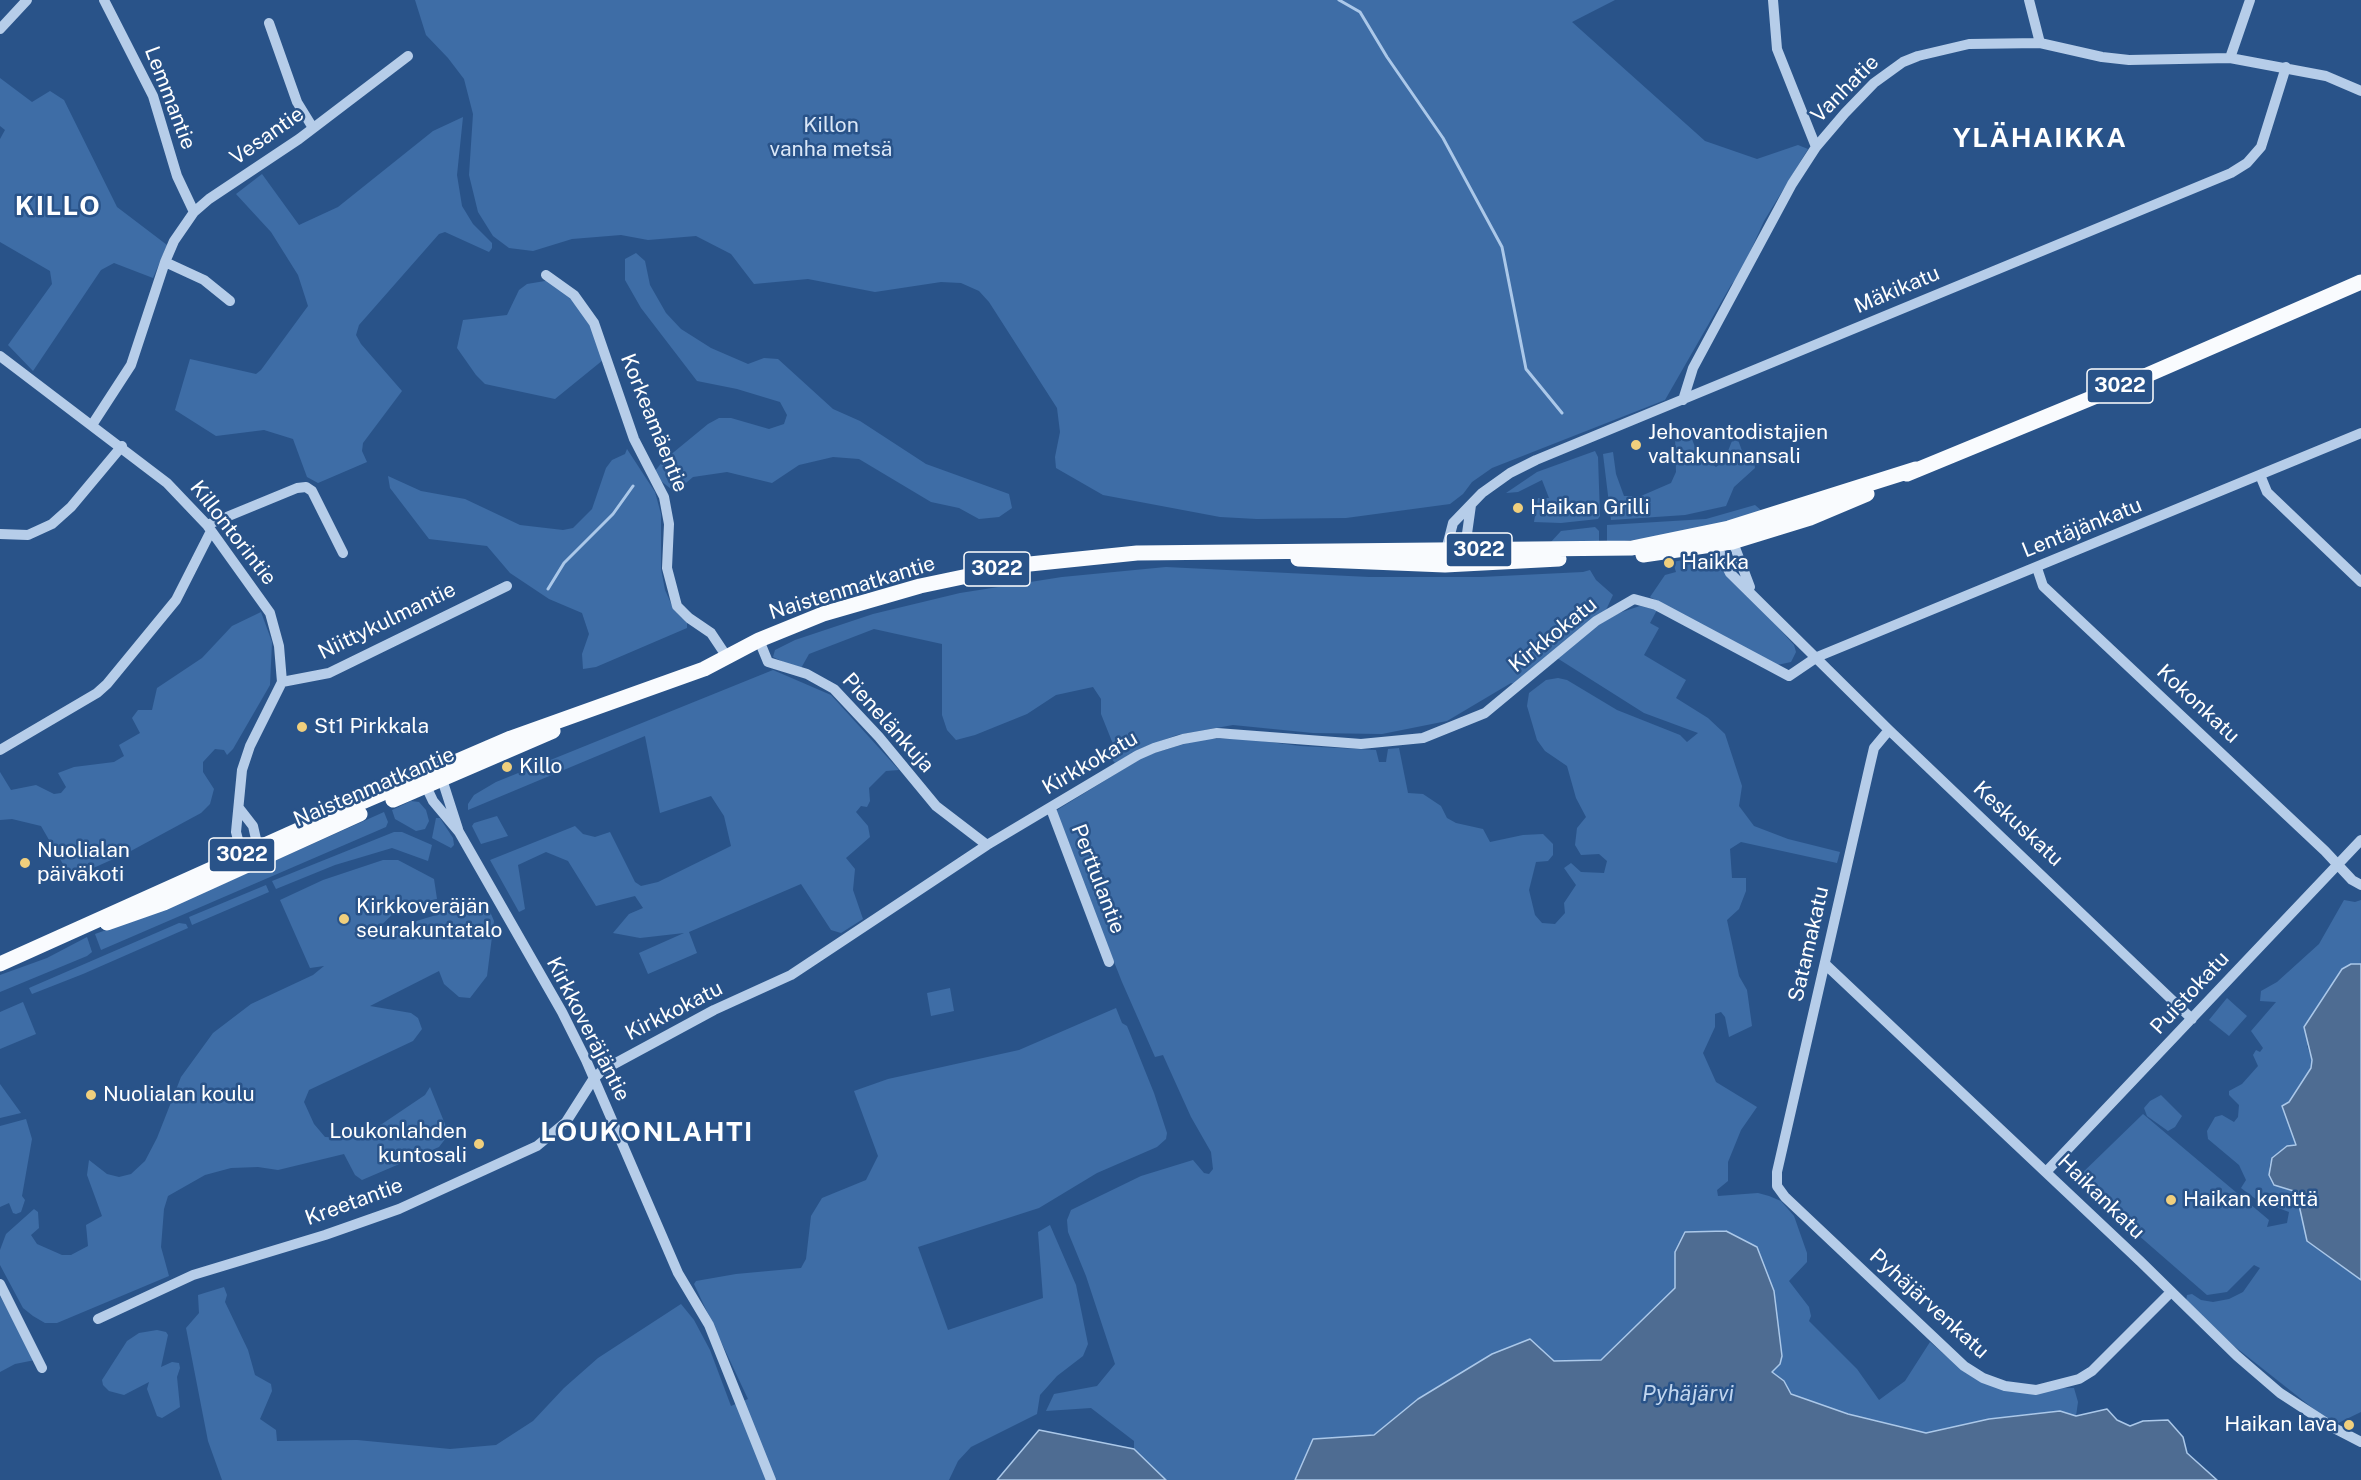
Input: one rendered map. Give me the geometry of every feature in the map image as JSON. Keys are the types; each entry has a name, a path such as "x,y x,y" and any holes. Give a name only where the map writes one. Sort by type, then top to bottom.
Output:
{"main road":[{"name":"Naistenmatkantie","path":"2323,301 2361,282"},
{"name":"Naistenmatkantie","path":"0,964 64,937 112,912 253,857 441,775 541,737 598,708 726,653 823,614 867,600 1001,568 1093,556 1244,552 1464,558 1632,548 1713,539 1810,518 1916,469 2323,301 2361,288"}],"street":[{"path":"0,29 27,0"},
{"name":"Lemmantie","path":"104,0 153,96 177,176 194,212"},
{"path":"1773,0 1777,49 1816,147"},
{"path":"2029,0 2040,43"},
{"path":"2230,58 2250,0"},
{"path":"269,24 297,102 313,128"},
{"name":"Vanhatie","path":"1683,400 1693,368 1707,341 1792,184 1816,147 1874,83 1903,62 1918,56 1969,44 2040,43 2102,57 2129,60 2230,58 2326,76 2361,91"},
{"name":"Vesantie","path":"92,425 124,378 135,356 165,262 174,241 194,212 209,199 313,128 408,56"},
{"name":"Mäkikatu","path":"1445,558 1453,523 1510,473 1536,460 2231,173 2249,162 2261,147 2286,67"},
{"path":"165,262 204,280 230,301"},
{"name":"Korkeamäentie","path":"546,275 574,295 594,323 634,439 664,497 669,524 667,568 677,606 689,618 711,633 726,653"},
{"name":"Killontorintie","path":"0,356 122,446 167,483 209,528 270,613 279,646 282,682"},
{"name":"Lentäjänkatu","path":"1817,657 2361,433"},
{"path":"0,534 28,535 52,524 70,507 122,446"},
{"path":"2260,475 2267,492 2361,582"},
{"path":"0,750 97,693 107,684 176,600 209,528 297,488 306,487 312,491 343,553"},
{"path":"1464,558 1471,505"},
{"name":"Keskuskatu","path":"1730,535 1751,591"},
{"name":"Keskuskatu","path":"1713,539 1731,573 1889,730 2192,1019"},
{"name":"Kokonkatu","path":"2037,568 2043,586 2325,851 2337,866 2361,885"},
{"name":"Niittykulmantie","path":"282,682 329,673 507,586"},
{"name":"Kirkkokatu","path":"594,1078 603,1070 714,1010 790,975 987,845 1138,755 1201,735 1236,733 1308,742 1376,744 1423,738 1448,730 1485,713 1503,701 1596,621 1634,599 1656,605 1788,676 1817,657"},
{"name":"Pienelänkuja","path":"759,640 768,662 807,674 834,689 879,737 936,806 987,845"},
{"path":"253,857 236,832 245,760 282,682"},
{"name":"Satamakatu","path":"1777,1172 1874,748 1889,730"},
{"name":"Kirkkoveräjäntie","path":"441,775 459,832"},
{"name":"Kirkkoveräjäntie","path":"424,782 433,801 459,832 562,1012 594,1078 678,1272 709,1325 771,1480"},
{"path":"239,808 253,826 253,857"},
{"name":"Perttulantie","path":"1051,808 1109,962"},
{"name":"Puistokatu","path":"2046,1172 2361,840"},
{"name":"Haikankatu","path":"1825,964 2237,1356 2280,1393 2361,1442"},
{"name":"Kreetantie","path":"98,1319 193,1275 325,1235 399,1209 537,1146 566,1122 594,1078"},
{"name":"Pyhäjärvenkatu","path":"1777,1172 1777,1186 1785,1197 1942,1346 1971,1371 2005,1386 2036,1390 2079,1379 2092,1371 2171,1292"},
{"path":"0,1284 42,1368"}],"green space":[{"name":"Killon vanha metsä","path":"415,0 1615,0 1572,22 1705,141 1757,159 1798,145 1808,149 1764,221 1740,274 1731,285 1665,400 1492,468 1472,482 1463,494 1450,504 1346,518 1220,517 1103,495 1056,468 1055,457 1060,432 1057,408 989,302 979,291 961,283 941,282 875,292 808,279 754,284 731,254 696,236 648,240 621,235 572,239 533,251 509,248 493,236 478,212 469,175 473,114 464,79 426,35"},
{"path":"0,78 32,102 50,91 64,100 117,207 167,245 153,278 114,263 101,270 33,371 8,345 52,284 50,271 0,242 0,139 5,130 0,126"},
{"path":"463,117 457,175 462,206 473,224 492,243 492,248 489,252 445,232 439,234 359,325 356,335 361,344 402,391 363,443 362,451 367,462 318,483 307,477 293,439 264,430 216,436 175,410 190,359 256,374 308,306 298,275 271,232 236,194 262,174 299,225 338,207 433,131"},
{"path":"636,253 645,261 650,285 666,313 681,329 711,348 748,364 764,358 778,359 833,409 860,421 926,464 1009,494 1012,508 999,517 979,519 959,508 931,502 859,459 833,457 799,465 772,483 727,472 693,477 675,492 657,478 655,471 663,461 708,424 719,418 731,418 769,429 784,424 787,415 780,402 737,389 697,381 641,308 625,280 625,259"},
{"path":"551,280 570,295 588,319 603,360 555,399 485,384 457,348 463,320 507,315 519,290 527,284"},
{"path":"1688,429 1697,452 1716,467 1724,461 1732,441 1738,440 1744,456 1754,462 1755,468 1734,487 1726,506 1685,515 1611,520 1603,454 1613,452 1616,474 1624,496 1641,496 1671,483 1676,472 1675,435"},
{"path":"627,449 655,492 661,514 661,569 665,590 674,610 687,623 687,628 596,667 583,669 582,654 589,634 582,613 549,599 510,573 487,546 429,539 390,488 388,476 421,491 465,499 520,525 563,530 573,528 592,509 606,468 612,460 625,454"},
{"path":"1595,451 1598,457 1600,516 1598,519 1561,523 1534,522 1538,498 1549,498 1542,480 1518,492 1506,493 1537,472"},
{"path":"1755,505 1762,511 1685,534 1607,543 1607,525 1706,519"},
{"path":"1595,527 1599,531 1599,544 1550,543 1561,531"},
{"path":"1702,558 1715,563 1757,604 1794,645 1796,652 1791,662 1777,665 1650,597 1665,575 1676,572 1673,562"},
{"path":"1166,567 1369,577 1481,577 1590,570 1596,580 1613,595 1606,610 1517,685 1511,683 1447,721 1382,734 1313,733 1233,725 1177,735 1142,748 1115,763 1109,756 1115,749 1101,714 1101,699 1093,687 1056,695 1027,714 975,735 956,740 947,730 942,715 942,644 874,629 809,654 800,670 773,657 775,650 795,640 873,614 960,593 1062,577"},
{"path":"1640,606 1657,610 1650,623 1659,628 1644,655 1686,680 1676,698 1708,718 1725,734 1742,786 1739,806 1754,826 1788,839 1840,852 1837,863 1741,842 1730,849 1732,878 1746,878 1746,891 1739,909 1727,920 1739,976 1747,990 1752,1026 1729,1037 1725,1017 1721,1012 1715,1014 1715,1027 1703,1053 1716,1082 1757,1107 1741,1130 1728,1162 1728,1181 1717,1190 1718,1196 1758,1193 1781,1201 1794,1216 1807,1253 1807,1262 1789,1281 1809,1307 1811,1316 1809,1321 1857,1369 1879,1400 1905,1381 1930,1342 1945,1355 2001,1389 2074,1388 2078,1402 2076,1416 2060,1411 1989,1419 1926,1433 1848,1414 1790,1394 1784,1381 1771,1372 1780,1364 1782,1356 1780,1341 1675,1252 1675,1288 1601,1360 1554,1361 1529,1339 1492,1354 1418,1399 1374,1435 1313,1439 1295,1480 1166,1480 1134,1449 1134,1441 1091,1408 1046,1411 1054,1394 1097,1386 1115,1364 1086,1276 1068,1232 1067,1220 1071,1210 1141,1176 1193,1160 1204,1173 1209,1174 1213,1169 1211,1152 1191,1117 1163,1055 1155,1057 1122,982 1055,813 1057,810 1145,756 1200,739 1246,739 1300,746 1376,750 1379,762 1386,762 1388,749 1399,748 1408,793 1423,794 1441,806 1447,818 1456,823 1483,829 1490,842 1523,835 1543,834 1553,844 1553,855 1548,861 1536,862 1529,890 1535,915 1542,923 1555,924 1565,913 1564,903 1576,885 1564,868 1571,863 1581,872 1604,873 1607,861 1599,854 1581,855 1575,845 1577,828 1586,817 1576,798 1567,766 1545,751 1537,740 1527,706 1529,693 1546,680 1558,678 1567,680 1617,710 1680,735 1687,742 1698,733 1644,713 1557,658 1595,627 1619,613"},
{"path":"261,612 272,642 270,685 233,749 227,755 224,750 215,749 203,762 203,772 214,789 210,804 201,813 129,852 71,878 41,826 12,819 0,820 0,772 11,790 36,785 54,794 61,793 66,787 58,773 74,767 114,762 124,756 119,745 140,733 132,718 138,710 152,710 157,688 202,658 232,626"},
{"path":"773,670 831,695 899,770 886,771 869,788 870,801 867,807 861,806 856,812 868,826 870,837 846,858 855,869 853,890 863,919 841,933 831,930 801,884 689,932 697,953 648,974 639,953 684,933 640,938 613,933 629,914 643,908 635,896 596,906 568,861 546,852 518,865 525,909 519,912 490,860 575,826 583,834 595,837 610,832 635,882 641,886 658,882 731,846 724,816 711,796 660,813 645,736 468,810 468,804 474,795 496,782"},
{"path":"411,801 419,802 426,810 429,821 425,829 416,831 395,819 392,810"},
{"path":"384,812 388,822 386,827 101,950 95,934 171,907"},
{"path":"497,816 508,836 481,844 472,826 474,823"},
{"path":"436,818 440,818 453,838 454,845 451,848 432,838"},
{"path":"394,832 402,832 432,845 428,861 392,848 335,865 276,889 272,881"},
{"path":"383,860 398,860 434,879 437,899 396,911 371,935 485,900 494,921 487,976 470,998 459,997 444,984 439,971 370,1006 411,1013 418,1018 422,1029 413,1041 309,1090 304,1102 314,1124 325,1137 349,1138 382,1124 425,1095 430,1087 449,1134 439,1147 362,1180 355,1175 344,1154 278,1170 258,1167 231,1168 205,1175 168,1196 164,1209 161,1247 169,1276 57,1323 45,1323 33,1316 23,1308 0,1265 0,1250 6,1234 34,1209 38,1212 39,1228 31,1235 37,1244 62,1255 71,1255 88,1246 86,1225 102,1216 87,1175 89,1160 107,1174 119,1177 131,1174 145,1161 157,1138 181,1077 213,1033 251,1004 313,975 324,966 310,968 280,900 323,880"},
{"path":"266,885 269,892 192,925 189,917"},
{"path":"2344,900 2355,902 2361,900 2361,964 2342,969 2307,1046 2312,1060 2311,1068 2289,1102 2282,1106 2296,1145 2287,1146 2272,1158 2269,1167 2274,1185 2297,1192 2302,1197 2307,1241 2361,1280 2361,1412 2334,1425 2234,1346 2186,1301 2187,1295 2192,1294 2201,1300 2213,1302 2229,1299 2243,1292 2260,1268 2254,1265 2227,1292 2207,1295 2075,1180 2143,1114 2269,1220 2267,1227 2287,1223 2289,1212 2257,1200 2241,1188 2246,1180 2239,1165 2208,1139 2207,1131 2215,1117 2222,1115 2234,1122 2238,1117 2239,1105 2229,1095 2229,1091 2242,1084 2258,1066 2253,1055 2256,1050 2260,1052 2263,1048 2251,1031 2276,1002 2260,1001 2261,991 2277,982 2319,944"},
{"path":"179,923 186,924 188,928 32,994 29,988"},
{"path":"87,937 92,952 87,956 0,992 0,975 47,958"},
{"path":"950,988 954,1011 931,1016 927,993"},
{"path":"2227,998 2247,1016 2229,1036 2209,1020"},
{"path":"23,1002 36,1034 0,1049 0,1012"},
{"path":"1116,1008 1122,1023 1127,1026 1154,1093 1167,1133 1166,1139 1157,1147 1097,1173 1039,1208 918,1247 948,1330 1043,1298 1038,1232 1050,1225 1076,1285 1088,1344 1083,1356 1057,1376 1040,1395 1037,1414 971,1447 958,1461 949,1480 222,1480 208,1441 186,1328 199,1313 198,1295 224,1287 227,1295 225,1302 248,1350 255,1375 271,1384 272,1391 260,1419 276,1430 277,1441 357,1440 450,1449 496,1445 533,1421 564,1388 598,1358 681,1304 694,1320 710,1350 731,1406 748,1399 694,1284 696,1281 736,1274 801,1268 806,1259 811,1216 822,1198 866,1180 878,1156 854,1091 888,1079 1019,1050"},
{"path":"0,1084 21,1113 0,1118"},
{"path":"2161,1095 2182,1116 2175,1127 2168,1131 2147,1116 2144,1108 2150,1101"},
{"path":"26,1119 32,1139 22,1196 25,1200 21,1212 16,1214 13,1213 9,1203 0,1207 0,1126"},
{"path":"0,1296 35,1360 15,1364 0,1372"},
{"path":"157,1330 166,1332 168,1335 161,1367 172,1362 179,1363 180,1368 177,1377 180,1407 162,1418 157,1416 147,1389 149,1382 124,1395 109,1391 103,1385 102,1380 127,1341 139,1333"}],"water":[{"path":"2351,964 2361,964 2361,1280 2307,1241 2299,1205 2302,1197 2297,1192 2274,1185 2269,1175 2272,1158 2287,1146 2296,1145 2282,1106 2289,1102 2311,1068 2312,1060 2304,1027 2342,969"},
{"name":"Pyhäjärvi","path":"1726,1231 1757,1247 1774,1291 1782,1356 1780,1364 1772,1372 1784,1381 1791,1394 1848,1414 1926,1433 1989,1419 2060,1411 2076,1416 2107,1409 2117,1420 2130,1426 2143,1421 2168,1420 2183,1437 2187,1453 2217,1480 1295,1480 1313,1439 1374,1435 1418,1399 1492,1354 1530,1339 1554,1361 1601,1360 1675,1288 1675,1252 1685,1232"},
{"path":"1039,1430 1134,1449 1166,1480 997,1480"}],"waterway":[{"path":"1339,0 1360,12 1387,57 1443,138 1502,247 1526,369 1562,413"},
{"path":"548,589 564,563 613,514 633,486"}],"place":[{"name":"Jehovantodistajien valtakunnansali","path":"1636,445"},
{"name":"Haikan Grilli","path":"1518,508"},
{"name":"Haikka","path":"1669,563"},
{"name":"St1 Pirkkala","path":"302,727"},
{"name":"Killo","path":"507,767"},
{"name":"Nuolialan päiväkoti","path":"25,863"},
{"name":"Kirkkoveräjän seurakuntatalo","path":"344,919"},
{"name":"Nuolialan koulu","path":"91,1095"},
{"name":"Loukonlahden kuntosali","path":"479,1144"},
{"name":"Haikan kenttä","path":"2171,1200"},
{"name":"Haikan lava","path":"2349,1425"}],"district":[{"name":"YLÄHAIKKA","path":"2040,139"},
{"name":"KILLO","path":"58,207"},
{"name":"LOUKONLAHTI","path":"647,1133"}]}
